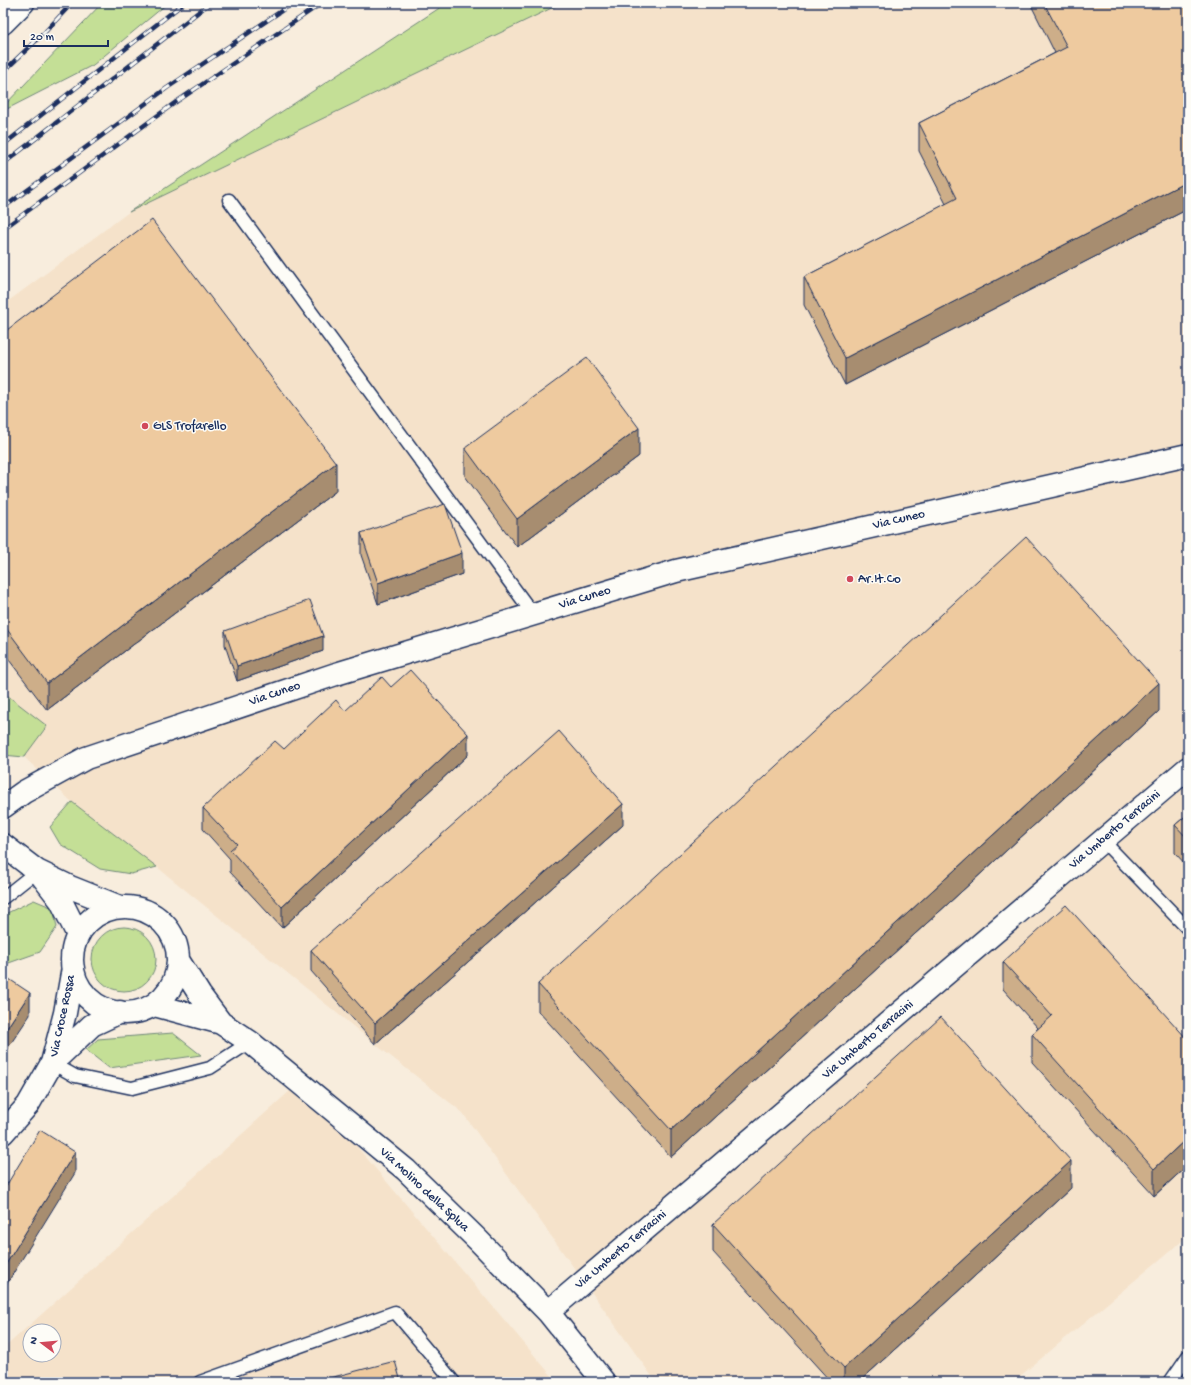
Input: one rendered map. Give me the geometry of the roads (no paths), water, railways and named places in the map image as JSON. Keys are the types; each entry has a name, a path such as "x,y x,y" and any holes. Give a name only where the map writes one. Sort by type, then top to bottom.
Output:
{"street":[{"path":"3,23 23,3"},
{"name":"Via Cuneo","path":"3,807 24,792 86,758 336,674 676,570 1188,455"},
{"name":"Via Umberto Terracini","path":"548,1312 1188,768"},
{"path":"3,845 37,871 70,887 120,907 138,908 154,915 167,927 176,942 178,960 175,977 167,993 154,1005 138,1012 120,1012 103,1008 88,998 78,984 73,968 73,951 78,935 88,922 103,912 120,907"},
{"path":"37,871 61,901 78,935"},
{"name":"Via Molino della Splua","path":"178,960 200,995 221,1023"},
{"name":"Via Croce Rossa","path":"3,1133 28,1105 52,1063 65,1013 73,968"},
{"name":"Via Molino della Splua","path":"154,1005 221,1023 250,1042 406,1170 478,1240 548,1312 604,1382"},
{"name":"Via Croce Rossa","path":"52,1063 92,1025 120,1012"}],"lane":[{"path":"229,200 533,614"},
{"path":"1103,840 1188,929"},
{"path":"3,898 37,871"},
{"path":"52,1063 75,1076 132,1088 210,1068 250,1042"},
{"path":"200,1382 396,1312 454,1382"},
{"path":"1170,1382 1188,1356"}],"railway":[{"path":"3,72 45,32 72,3"},
{"path":"3,145 184,3"},
{"path":"3,164 210,3"},
{"path":"3,208 167,88 293,3"},
{"path":"3,229 176,102 322,3"}],"place":[{"name":"GLS Trofarello","path":"145,426"},
{"name":"Ar.It.Co","path":"850,579"}]}
